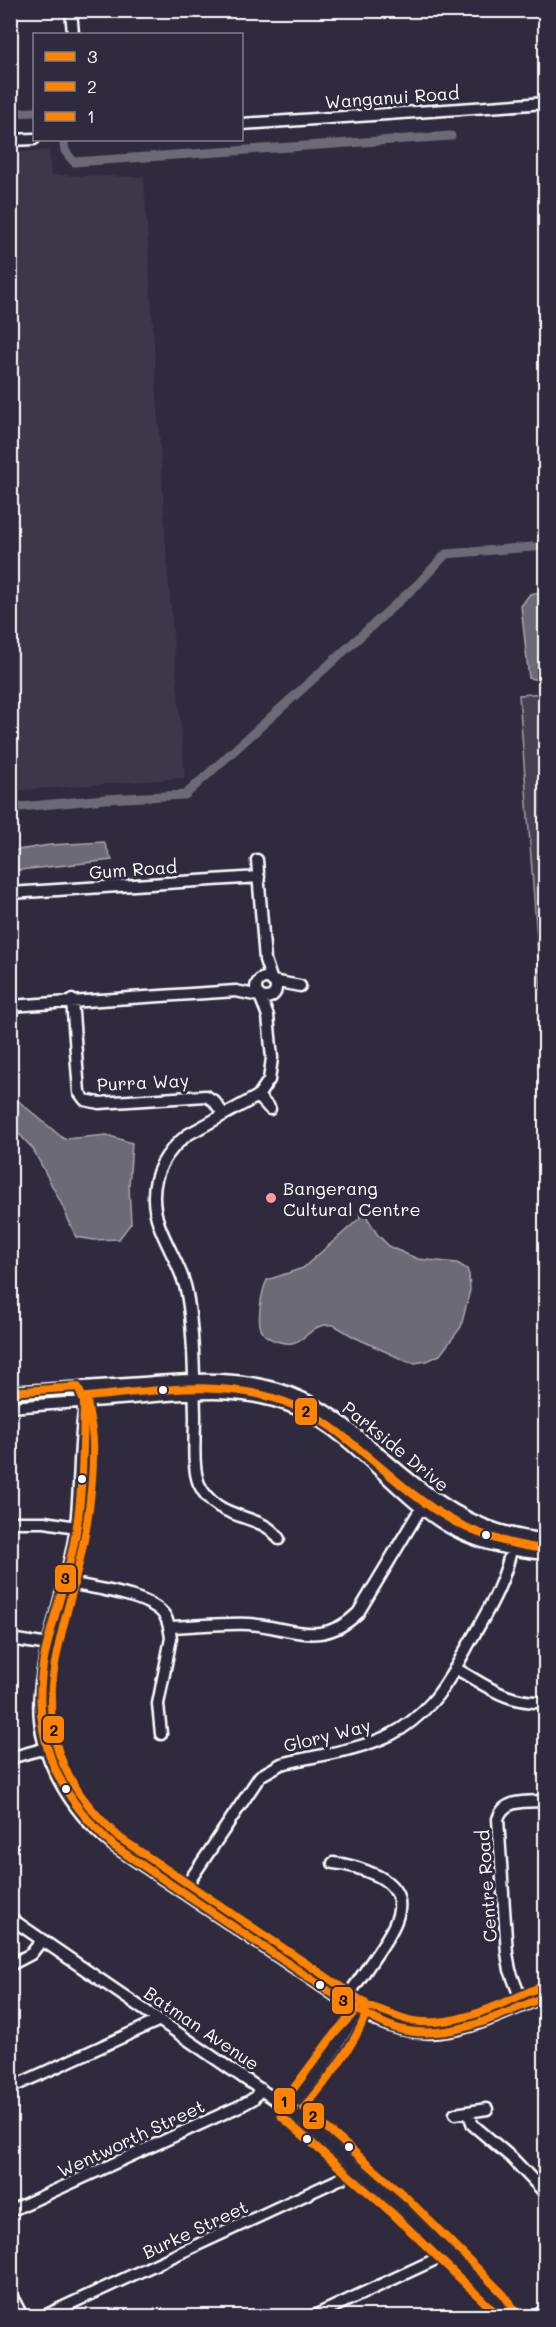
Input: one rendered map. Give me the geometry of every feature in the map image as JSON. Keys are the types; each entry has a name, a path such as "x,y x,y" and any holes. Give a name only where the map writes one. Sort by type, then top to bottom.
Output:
{"street":[{"path":"71,10 73,33"},
{"name":"Wanganui Road","path":"243,124 546,103"},
{"path":"10,140 33,139"},
{"path":"257,860 265,960 276,988 268,1016"},
{"name":"Gum Road","path":"10,893 259,877"},
{"path":"265,960 256,988 268,1016 272,1071 269,1080 258,1096 177,1143 159,1167 153,1197 158,1222 183,1276 187,1296 194,1379 196,1469 199,1483 208,1499 219,1508 269,1528 279,1539"},
{"path":"10,1006 72,1000 236,991 268,998 300,986 266,978 236,991"},
{"name":"Purra Way","path":"72,1000 79,1092 85,1100 99,1103 206,1096 214,1101 224,1115"},
{"path":"258,1096 270,1109"},
{"name":"Parkside Drive","path":"10,1392 194,1379 243,1380 279,1389 335,1416 429,1495 448,1508 481,1525 513,1535 546,1539"},
{"path":"78,1387 81,1472 76,1527 40,1694 41,1723 46,1748 60,1784 77,1810 95,1831 182,1892 361,2012 396,2029 432,2034 472,2025 546,1996"},
{"name":"Parkside Drive","path":"10,1407 194,1393 237,1393 261,1398 300,1411 327,1426 440,1522 484,1543 511,1550 546,1554"},
{"path":"170,1627 230,1624 269,1627 304,1634 332,1631 347,1624 358,1613 429,1495"},
{"path":"10,1522 45,1522 76,1527"},
{"name":"Glory Way","path":"182,1892 260,1776 281,1764 367,1744 392,1734 413,1720 433,1701 455,1668 497,1594 506,1572 513,1535"},
{"path":"64,1582 148,1602 165,1615 170,1627 171,1638 158,1704 161,1734"},
{"path":"10,1639 49,1645"},
{"path":"455,1668 516,1701 546,1702"},
{"path":"10,1758 46,1748"},
{"name":"Centre Road","path":"523,2005 510,1970 507,1953 498,1819 500,1812 513,1803 546,1801"},
{"path":"333,1863 357,1867 384,1880 392,1886 399,1902 397,1920 392,1930 344,2001"},
{"name":"Batman Avenue","path":"10,1918 289,2109 407,2213 496,2301 516,2316"},
{"path":"10,1965 31,1954 42,1940"},
{"path":"289,2109 321,2071 361,2012"},
{"path":"10,2088 160,2020"},
{"name":"Wentworth Street","path":"10,2211 242,2105 258,2095 261,2089"},
{"path":"455,2114 487,2109"},
{"path":"468,2112 473,2125 525,2170 546,2194"},
{"name":"Burke Street","path":"44,2316 359,2170"},
{"path":"314,2316 447,2254"},
{"path":"10,2293 22,2316"},
{"name":"Batman Avenue","path":"496,2301 506,2316"},
{"path":"537,2316 546,2310"}],"shaded area":[{"path":"49,150 51,175 144,177 167,562 185,778 11,791 11,153"},
{"path":"546,591 545,681 529,678 521,606 530,594"},
{"path":"546,693 545,1047 519,695"},
{"path":"104,842 112,860 11,871 11,851 50,845"},
{"path":"10,1094 64,1139 107,1135 132,1143 129,1186 131,1223 119,1239 94,1240 76,1237 33,1149 11,1125"},
{"path":"362,1209 377,1234 390,1247 418,1259 457,1263 467,1269 470,1290 461,1327 440,1355 427,1361 408,1362 334,1325 320,1326 292,1343 273,1340 263,1333 260,1326 260,1313 267,1280 303,1268 360,1218 359,1213"}],"waterway":[{"path":"10,113 33,112"},
{"path":"64,144 65,151 74,162 451,136"},
{"path":"10,808 105,799 185,795 418,584 446,554 546,546"}],"transit line":[{"name":"3","path":"10,1392 78,1387 84,1402 79,1512 70,1561 45,1654 41,1683 41,1710 44,1736 51,1760 62,1783 93,1826 114,1846 357,2010 401,2030 426,2033 461,2028 496,2017 546,1996"},
{"name":"2","path":"515,2310 503,2294 407,2198 304,2108 332,2073 353,2040 366,2012 365,2003 120,1838 84,1799 62,1762 52,1725 52,1688 90,1503 93,1442 87,1397 192,1388 219,1389 270,1397 295,1406 319,1419 439,1513 498,1540 545,1549"},
{"name":"1","path":"499,2316 393,2214 282,2117 279,2108 335,2033 360,2006 371,2007 413,2021 446,2021 479,2012 542,1986"}],"place":[{"name":"Bangerang Cultural Centre","path":"271,1198"}]}
